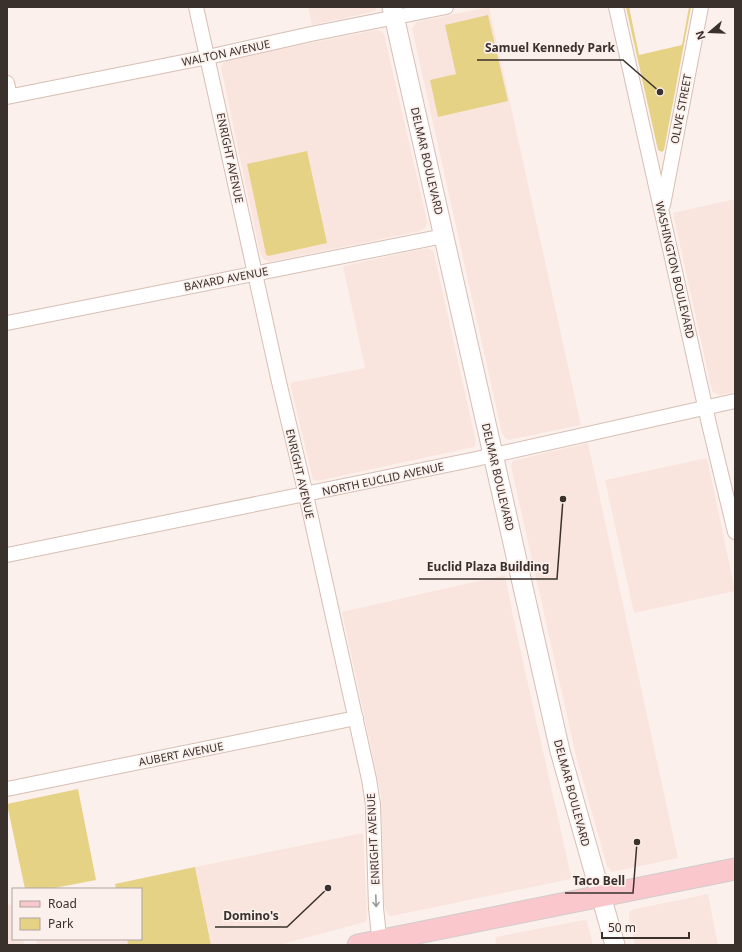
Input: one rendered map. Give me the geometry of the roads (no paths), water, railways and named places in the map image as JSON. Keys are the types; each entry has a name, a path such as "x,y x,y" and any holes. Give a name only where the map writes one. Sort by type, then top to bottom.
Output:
{"main road":[{"name":"DELMAR BOULEVARD","path":"393,12 560,751 615,945"},
{"path":"358,945 380,943 601,895 735,869"}],"street":[{"name":"ENRIGHT AVENUE","path":"196,7 369,779 373,805 376,908 380,943"},
{"name":"WALTON AVENUE","path":"8,92 208,57 393,12 446,7"},
{"name":"WASHINGTON BOULEVARD","path":"616,7 661,211 735,532"},
{"name":"OLIVE STREET","path":"661,211 701,7"},
{"name":"BAYARD AVENUE","path":"7,323 444,236"},
{"name":"NORTH EUCLID AVENUE","path":"7,555 306,495 735,401"},
{"name":"AUBERT AVENUE","path":"7,789 356,718"}],"place":[{"name":"Samuel Kennedy Park","path":"660,92"},
{"name":"Euclid Plaza Building","path":"563,499"},
{"name":"Taco Bell","path":"637,842"},
{"name":"Domino's","path":"328,888"}]}
